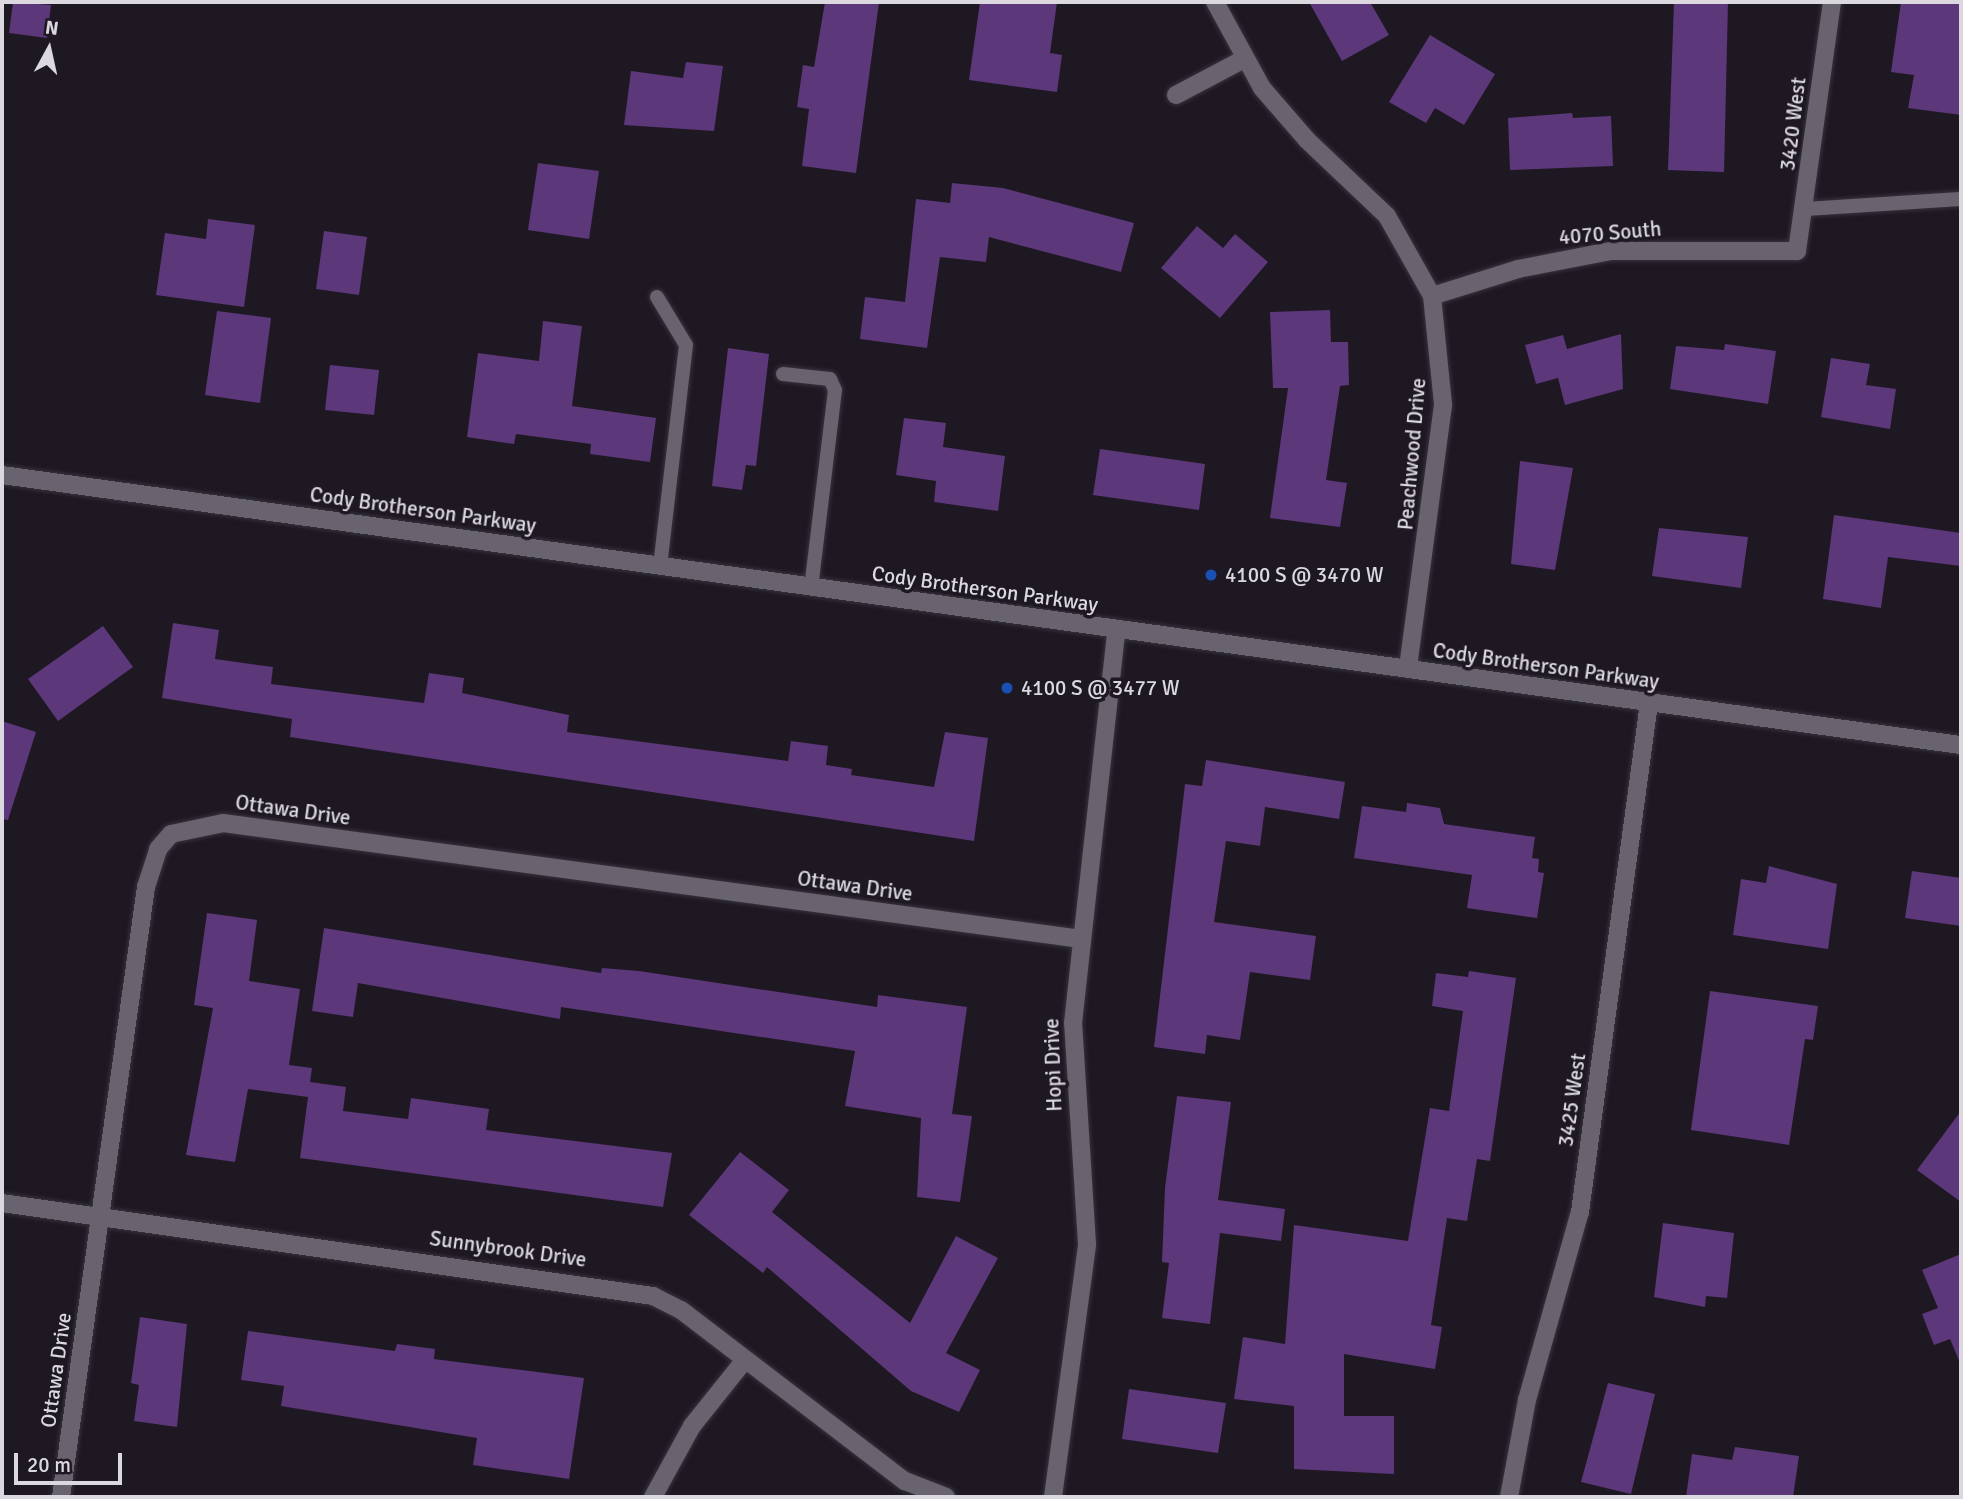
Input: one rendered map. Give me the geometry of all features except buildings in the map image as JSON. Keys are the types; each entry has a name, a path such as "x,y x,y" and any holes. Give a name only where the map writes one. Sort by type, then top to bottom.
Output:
{"street":[{"name":"Peachwood Drive","path":"1215,2 1244,60 1283,116 1387,216 1432,296 1443,405 1409,669"},
{"name":"3420 West","path":"1797,251 1832,2"},
{"path":"1176,95 1244,60"},
{"name":"4070 South","path":"1432,296 1518,269 1611,251 1797,251"},
{"name":"Cody Brotherson Parkway","path":"2,475 660,565 1116,631 1961,745"},
{"name":"Hopi Drive","path":"1053,1497 1087,1244 1072,1066 1080,939 1116,631"},
{"name":"3425 West","path":"1509,1497 1527,1399 1580,1212 1648,703"},
{"name":"Ottawa Drive","path":"61,1497 150,867 164,841 186,826 223,823 1080,939"},
{"name":"Sunnybrook Drive","path":"2,1203 634,1290 681,1310 744,1361 905,1480 946,1497"},
{"path":"653,1497 692,1426 744,1361"}],"lane":[{"path":"1805,209 1961,199"},
{"path":"657,297 686,345 660,565"},
{"path":"783,374 830,379 835,390 811,587"}],"place":[{"name":"4100 S @ 3470 W","path":"1211,575"},
{"name":"4100 S @ 3477 W","path":"1007,688"}]}
